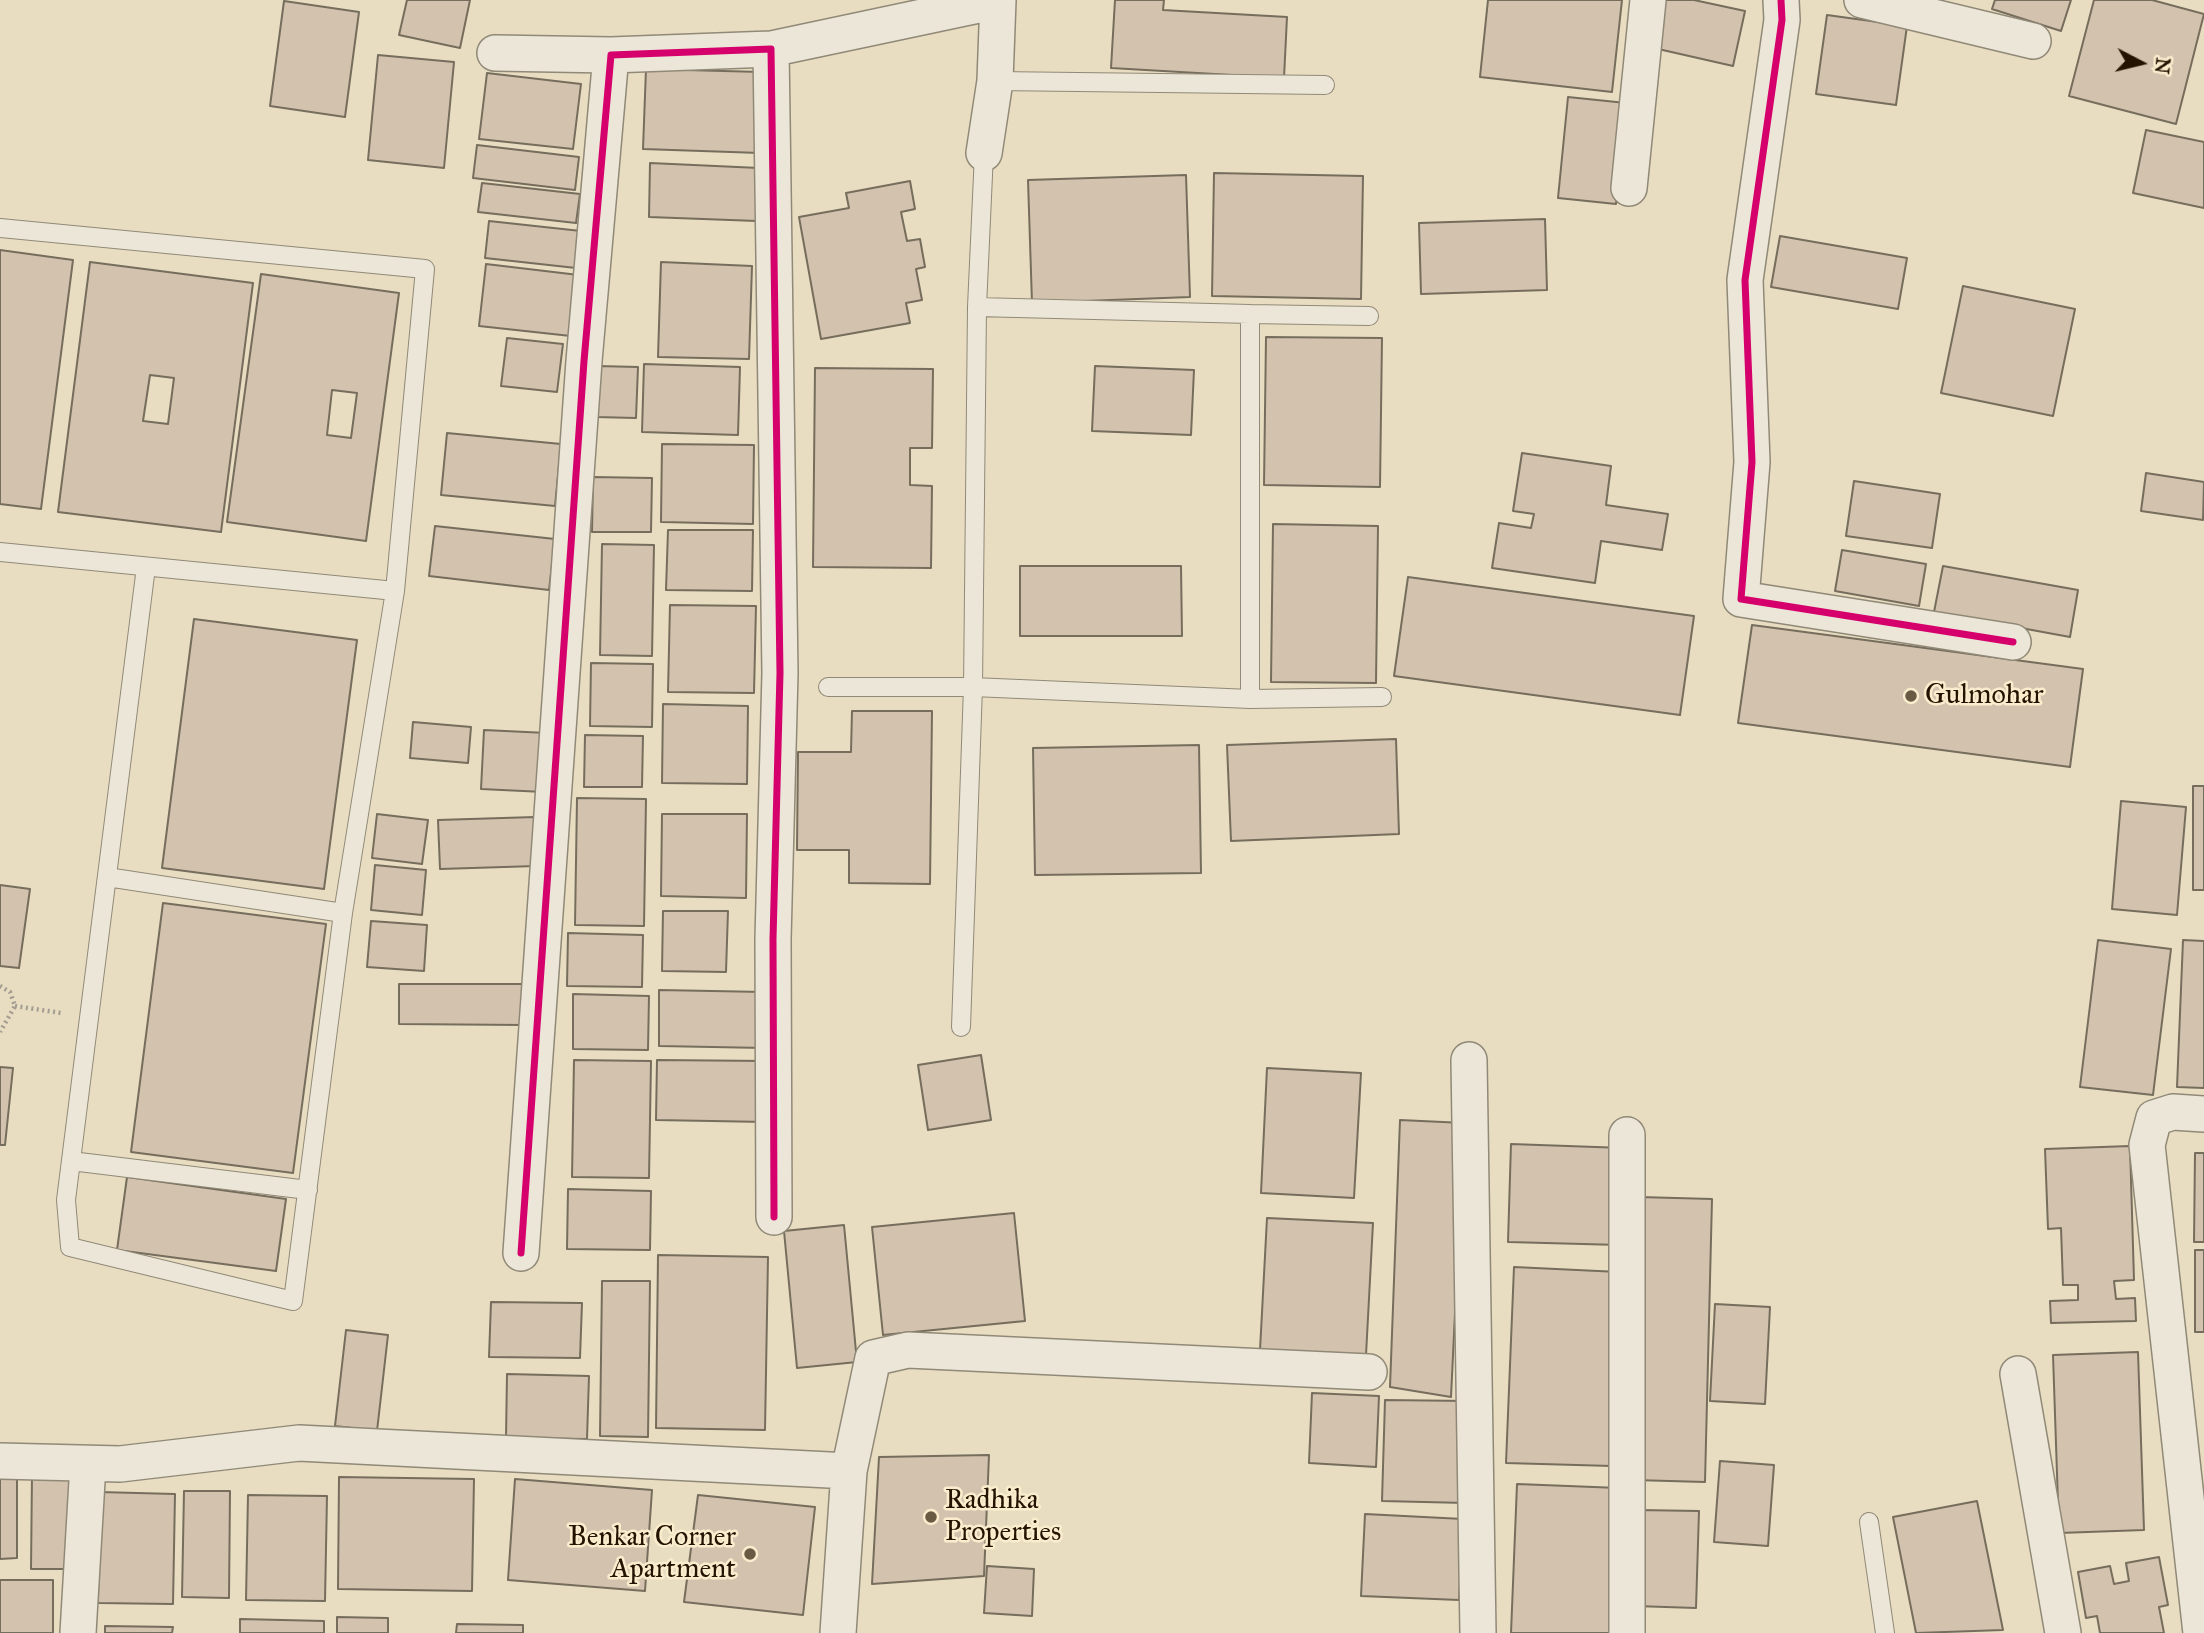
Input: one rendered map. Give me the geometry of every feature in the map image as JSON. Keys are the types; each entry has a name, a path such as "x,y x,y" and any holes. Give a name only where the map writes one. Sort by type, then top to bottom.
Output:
{"street":[{"path":"495,53 611,55 771,49 998,0 995,81 984,153"},
{"path":"1629,188 1648,0"},
{"path":"1781,0 1782,20 1745,280 1752,462 1741,599 2013,642"},
{"path":"1862,0 2033,41"},
{"path":"771,49 780,659 773,939 774,1217"},
{"path":"521,1253 584,361 611,55"},
{"path":"1469,1060 1478,1633"},
{"path":"2201,1633 2147,1145 2154,1118 2173,1112 2204,1114"},
{"path":"1627,1135 1627,1633"},
{"path":"838,1633 849,1471 873,1358 908,1350 1369,1372"},
{"path":"2018,1374 2063,1633"},
{"path":"0,1461 120,1464 299,1443 849,1471"},
{"path":"78,1633 88,1464"}],"lane":[{"path":"995,81 1325,85"},
{"path":"961,1027 973,687 976,307 984,153"},
{"path":"0,228 425,269 395,591 343,914 293,1301 70,1247 66,1200 146,566"},
{"path":"976,307 1369,316"},
{"path":"1250,314 1250,699"},
{"path":"0,552 395,591"},
{"path":"828,687 973,687 1250,699 1382,697"},
{"path":"107,877 343,914"},
{"path":"71,1161 308,1190"},
{"path":"1870,1522 1885,1633"}],"path":[{"path":"0,986 10,992 15,1006 0,1032"},
{"path":"15,1006 89,1017"}],"building":[{"path":"407,0 470,0 460,48 399,35"},
{"path":"1115,0 1164,0 1163,10 1287,17 1284,78 1111,68"},
{"path":"1488,0 1622,0 1612,92 1480,77"},
{"path":"1656,0 1694,0 1745,11 1733,66 1645,46"},
{"path":"1995,0 2071,0 2061,31 1992,9"},
{"path":"2094,0 2152,0 2204,14 2176,124 2069,96"},
{"path":"284,1 359,12 345,117 270,106"},
{"path":"1827,15 1907,26 1896,105 1816,94"},
{"path":"378,55 454,62 444,168 368,160"},
{"path":"646,69 762,72 760,153 643,149"},
{"path":"487,73 581,84 573,149 479,139"},
{"path":"1568,97 1626,103 1616,204 1558,198"},
{"path":"2146,130 2204,142 2204,208 2133,193"},
{"path":"477,145 579,157 575,190 473,178"},
{"path":"650,163 759,168 757,221 649,217"},
{"path":"1214,173 1363,176 1361,299 1212,296"},
{"path":"1186,175 1190,297 1032,303 1028,180"},
{"path":"910,181 915,209 901,212 907,241 920,239 925,267 916,269 922,300 906,303 910,323 821,339 799,217 849,208 846,193"},
{"path":"482,183 580,194 576,223 478,212"},
{"path":"1545,219 1547,290 1421,294 1419,223"},
{"path":"489,221 581,231 576,268 485,258"},
{"path":"1780,236 1907,258 1898,309 1771,287"},
{"path":"0,250 73,260 41,509 0,504"},
{"path":"90,262 253,283 221,532 58,512","holes":["150,375 174,378 168,424 143,421"]},
{"path":"661,262 752,266 749,359 658,357"},
{"path":"486,264 587,276 580,337 479,326"},
{"path":"261,274 399,293 366,541 227,522","holes":["332,390 357,393 351,438 327,435"]},
{"path":"1963,286 2075,309 2053,416 1941,393"},
{"path":"1266,337 1382,338 1380,487 1264,485"},
{"path":"507,338 563,344 557,392 501,386"},
{"path":"644,364 740,367 738,435 642,432"},
{"path":"597,366 638,367 636,418 596,417"},
{"path":"1095,366 1194,370 1191,435 1092,431"},
{"path":"815,368 933,369 932,448 910,448 910,485 932,486 931,568 813,567"},
{"path":"447,433 561,444 555,506 441,495"},
{"path":"662,444 754,445 753,524 661,522"},
{"path":"1522,453 1611,466 1606,505 1668,514 1662,550 1601,541 1595,583 1492,568 1499,523 1531,528 1534,514 1513,511"},
{"path":"2146,473 2204,482 2203,520 2141,511"},
{"path":"593,477 652,478 651,532 592,532"},
{"path":"1854,481 1940,494 1932,548 1846,536"},
{"path":"1273,524 1378,526 1376,683 1271,682"},
{"path":"435,526 555,539 549,590 429,576"},
{"path":"668,530 753,530 752,591 666,590"},
{"path":"602,544 654,545 652,656 600,655"},
{"path":"1842,550 1926,564 1919,606 1835,591"},
{"path":"1020,566 1181,566 1182,636 1020,636"},
{"path":"1943,566 2078,590 2070,637 1934,612"},
{"path":"1408,577 1694,616 1680,715 1394,676"},
{"path":"670,605 756,606 754,693 668,692"},
{"path":"194,619 357,640 324,889 162,868"},
{"name":"Gulmohar","path":"1752,625 2083,669 2070,767 1738,723"},
{"path":"591,663 653,664 652,727 590,726"},
{"path":"663,704 748,706 747,784 662,783"},
{"path":"852,711 932,711 930,884 849,883 849,850 797,850 798,752 851,752"},
{"path":"413,722 471,727 468,763 410,758"},
{"path":"484,730 547,733 544,792 481,789"},
{"path":"585,735 643,736 642,787 584,787"},
{"path":"1396,739 1399,834 1231,841 1227,745"},
{"path":"1199,745 1201,873 1035,875 1033,748"},
{"path":"2193,786 2204,786 2204,890 2193,890"},
{"path":"577,798 646,799 644,926 575,925"},
{"path":"2121,801 2186,807 2177,915 2112,909"},
{"path":"377,814 428,820 422,864 372,858"},
{"path":"662,814 747,814 746,898 661,896"},
{"path":"535,817 536,866 440,869 438,820"},
{"path":"375,865 426,870 422,915 371,910"},
{"path":"0,885 30,889 19,968 0,966"},
{"path":"163,903 326,924 293,1173 131,1152"},
{"path":"663,911 728,911 726,972 662,971"},
{"path":"371,921 427,925 424,971 367,967"},
{"path":"568,933 643,935 642,987 567,986"},
{"path":"2098,940 2171,949 2153,1095 2080,1087"},
{"path":"2183,940 2204,941 2204,1088 2177,1087"},
{"path":"399,984 523,984 523,1025 399,1024"},
{"path":"659,990 765,992 765,1048 659,1046"},
{"path":"573,994 649,996 648,1050 573,1049"},
{"path":"981,1055 991,1120 928,1130 918,1065"},
{"path":"574,1060 651,1061 649,1178 572,1177"},
{"path":"657,1060 767,1061 767,1122 656,1120"},
{"path":"0,1067 13,1068 5,1145 0,1145"},
{"path":"1267,1068 1361,1073 1354,1198 1261,1193"},
{"path":"1400,1120 1464,1123 1451,1397 1390,1387"},
{"path":"1511,1144 1624,1148 1620,1245 1508,1242"},
{"path":"2130,1146 2134,1280 2114,1281 2116,1299 2135,1298 2136,1321 2051,1323 2050,1301 2078,1300 2078,1285 2063,1285 2061,1228 2048,1229 2045,1149"},
{"path":"2195,1153 2204,1153 2204,1242 2194,1242"},
{"path":"127,1177 286,1199 276,1271 117,1250"},
{"path":"568,1189 651,1191 650,1250 567,1249"},
{"path":"1639,1197 1712,1199 1705,1482 1634,1480"},
{"path":"1014,1213 1025,1321 883,1335 872,1227"},
{"path":"1267,1218 1373,1223 1366,1355 1260,1350"},
{"path":"844,1225 857,1362 797,1368 784,1231"},
{"path":"2195,1250 2204,1250 2204,1332 2195,1332"},
{"path":"658,1255 768,1257 765,1430 656,1428"},
{"path":"1514,1267 1619,1272 1612,1466 1506,1463"},
{"path":"602,1281 650,1281 648,1437 600,1436"},
{"path":"491,1302 582,1303 580,1358 489,1357"},
{"path":"1715,1304 1770,1307 1765,1404 1710,1401"},
{"path":"346,1330 388,1335 377,1431 335,1426"},
{"path":"2138,1352 2144,1530 2059,1533 2053,1355"},
{"path":"507,1374 589,1376 587,1439 506,1438"},
{"path":"1312,1393 1379,1396 1376,1467 1309,1463"},
{"path":"1385,1400 1469,1401 1466,1503 1382,1501"},
{"name":"Radhika Properties","path":"989,1455 984,1576 872,1584 879,1457"},
{"path":"1720,1461 1774,1465 1768,1546 1714,1542"},
{"path":"32,1473 73,1473 73,1569 31,1569"},
{"path":"0,1474 17,1474 17,1558 0,1559"},
{"path":"339,1477 474,1479 472,1591 338,1589"},
{"path":"515,1479 652,1490 645,1591 508,1580"},
{"path":"1517,1484 1619,1488 1613,1633 1511,1633"},
{"path":"184,1491 230,1491 229,1598 182,1597"},
{"path":"99,1492 175,1494 173,1604 98,1603"},
{"path":"248,1495 327,1496 325,1601 246,1600"},
{"name":"Benkar Corner Apartment","path":"698,1495 815,1507 803,1615 684,1602"},
{"path":"1977,1501 2003,1630 1916,1633 1893,1517"},
{"path":"1638,1510 1699,1511 1696,1608 1635,1606"},
{"path":"1365,1514 1463,1519 1459,1600 1361,1596"},
{"path":"2159,1557 2168,1605 2159,1607 2164,1633 2100,1633 2097,1616 2086,1618 2078,1572 2110,1566 2114,1584 2129,1581 2126,1563"},
{"path":"987,1566 1034,1569 1032,1616 984,1613"},
{"path":"0,1580 53,1580 53,1633 0,1633"},
{"path":"337,1617 388,1618 388,1633 337,1633"},
{"path":"240,1619 324,1621 324,1633 240,1633"},
{"path":"457,1624 523,1625 523,1633 456,1633"},
{"path":"105,1626 173,1627 172,1633 105,1633"}],"cycle path":[{"path":"1781,0 1782,20 1745,280 1752,462 1741,599 2013,642"},
{"path":"521,1253 584,361 611,55 771,49 780,673 773,939 774,1217"}],"place":[{"name":"Gulmohar","path":"1911,696"},
{"name":"Radhika Properties","path":"931,1517"},
{"name":"Benkar Corner Apartment","path":"750,1554"}]}
